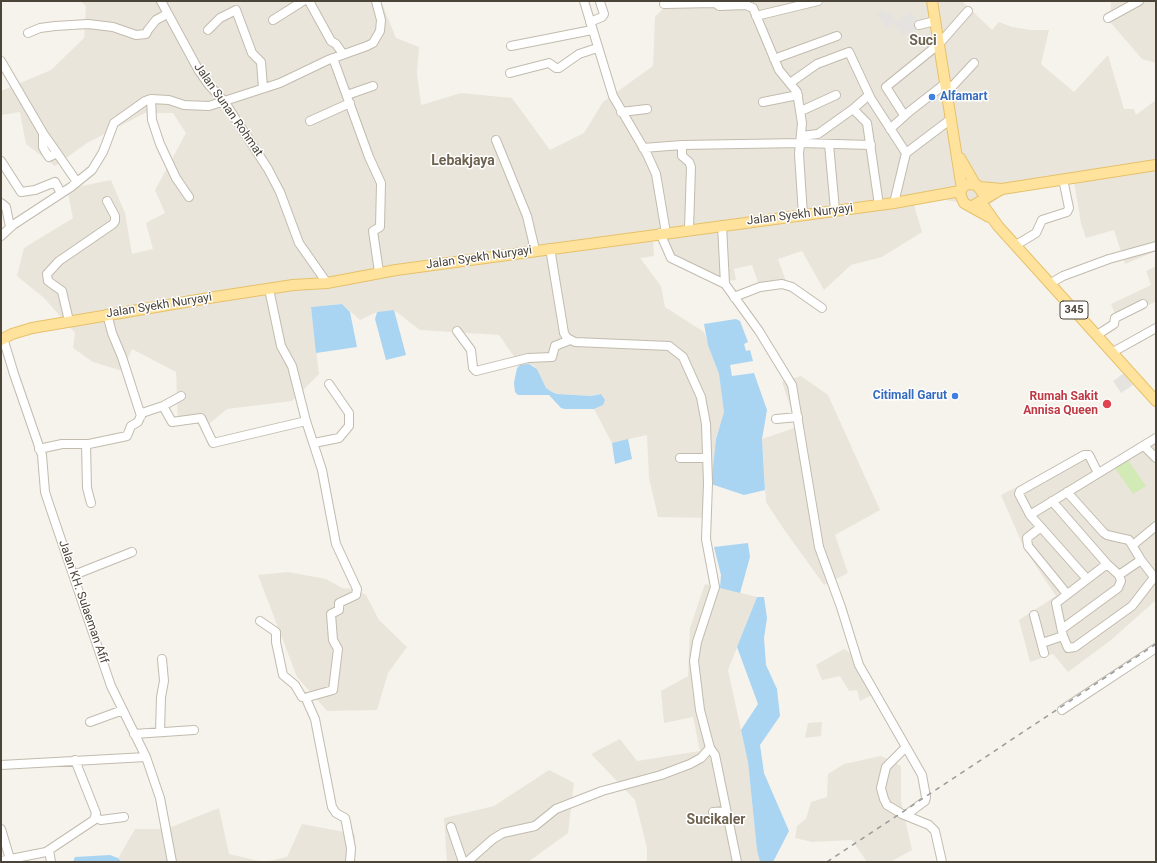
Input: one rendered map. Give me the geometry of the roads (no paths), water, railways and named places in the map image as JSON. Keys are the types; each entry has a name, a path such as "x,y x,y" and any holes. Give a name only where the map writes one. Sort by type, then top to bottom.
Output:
{"main road":[{"path":"932,1 963,196 974,205 1002,189"},
{"path":"957,153 982,192 980,201"},
{"path":"963,196 969,184 1002,189 1156,165"},
{"name":"Jalan Syekh Nuryayi","path":"2,339 21,331 107,314 293,285 326,283 379,272 946,195 963,196"},
{"name":"345","path":"963,196 992,219 1156,401"},
{"name":"345","path":"980,201 992,219"}],"street":[{"name":"Jalan Sunan Rohmat","path":"161,1 199,71 209,85 224,101 268,169 280,192 300,243 326,283"},
{"path":"272,20 303,1"},
{"path":"310,1 331,41 336,44 342,54"},
{"path":"1,236 10,223 61,193 92,170 103,152 114,123 145,101 151,99 169,100 184,106 209,106 280,83 342,54 367,46 378,37 381,20 376,1"},
{"path":"584,1 611,92 621,112 643,148 657,177 663,233 671,258 724,284 759,331 792,385 798,417 808,492 819,547 841,607 859,665 922,775 926,797 925,802 906,815"},
{"path":"756,16 818,1"},
{"path":"1108,18 1139,1"},
{"path":"590,22 602,17 604,14 600,2"},
{"path":"664,4 714,2 723,6 750,5 753,8 780,73 790,82 798,95 801,111 801,140 799,154 803,215"},
{"path":"208,30 220,18 236,10 252,53 262,62 263,88"},
{"path":"904,115 886,87 939,44 968,11"},
{"path":"28,33 40,28 74,24 104,26 136,34 146,34 156,20 167,14"},
{"path":"919,25 935,22"},
{"path":"511,46 592,30"},
{"path":"774,59 837,36"},
{"path":"510,73 549,63 556,68 559,68 579,54 597,48"},
{"path":"790,82 817,64 848,52 869,95 906,153"},
{"path":"333,58 369,157 381,183 380,227 372,231 379,272"},
{"path":"1,61 43,133 43,147 45,151 49,157 57,153 77,182"},
{"path":"890,129 904,115 947,88 974,63"},
{"path":"310,121 373,86"},
{"path":"763,102 798,95"},
{"path":"801,111 836,95"},
{"path":"801,140 818,134 853,109 869,95"},
{"path":"151,99 152,120 160,144 176,178 189,197"},
{"path":"621,112 647,109"},
{"path":"853,109 867,123 879,205"},
{"path":"894,203 906,153 951,119"},
{"path":"496,140 527,216 535,250"},
{"path":"643,148 801,140 829,144 871,145"},
{"path":"829,144 835,210"},
{"path":"682,145 682,156 690,162 691,167 689,229"},
{"path":"1,161 21,192 35,190 56,182 61,193"},
{"path":"1016,245 1036,233 1042,220 1068,212 1069,208 1063,179"},
{"path":"69,321 62,291 48,281 47,274 59,261 113,224 115,221 113,210 107,201"},
{"path":"1,203 6,207 10,223"},
{"path":"722,225 724,284"},
{"path":"1051,283 1063,276 1109,259 1156,246"},
{"path":"550,248 564,333 570,340"},
{"path":"734,297 760,287 782,284 792,287 822,308"},
{"path":"260,621 276,632 276,642 284,675 294,685 302,697 307,698 315,694 333,690 338,649 334,640 331,614 339,610 339,603 357,593 355,584 336,544 323,474 306,421 292,366 281,346 269,289"},
{"path":"1097,335 1114,324 1115,318 1143,304"},
{"path":"107,314 112,333 122,357 141,416"},
{"path":"1113,352 1156,328"},
{"path":"458,331 471,350 473,368 476,371 528,358 552,357 555,346 570,340 663,345 670,346 680,353 701,397 706,424 706,539 715,587 697,642 694,661 700,710 710,748 715,755 737,862"},
{"name":"Jalan KH. Sulaeman Afif","path":"2,339 42,455 46,492 111,686 146,757 160,798 172,862"},
{"path":"314,443 339,438 349,426 349,413 329,384"},
{"path":"39,449 62,444 86,444 127,436 130,426 138,422 142,413 163,406 181,396"},
{"path":"163,406 172,422 201,418 211,441 214,443 306,421"},
{"path":"776,419 798,417"},
{"path":"1030,515 1098,473 1145,447 1156,438"},
{"path":"86,444 87,488 91,502"},
{"path":"1145,447 1156,458"},
{"path":"1087,579 1030,515 1019,494 1021,489 1084,455 1089,454 1098,473"},
{"path":"680,458 707,458"},
{"path":"1067,492 1104,533 1107,535 1126,538 1141,560 1155,576 1132,606 1075,647 1068,648 1062,633 1056,603 1107,564"},
{"path":"1042,643 1062,633 1118,588 1121,581 1119,575 1107,564 1052,501"},
{"path":"1132,545 1156,526"},
{"path":"1041,527 1027,538 1028,546 1067,594"},
{"path":"74,575 132,552"},
{"path":"1119,575 1141,560"},
{"path":"1034,615 1044,652"},
{"path":"1062,710 1156,648"},
{"path":"160,732 161,697 164,681 162,659"},
{"path":"307,698 316,726 332,807 336,813 345,818 351,848 350,862"},
{"path":"90,722 123,710"},
{"path":"134,734 194,730"},
{"path":"906,747 886,767 881,788 887,805 929,825 935,831 942,862"},
{"path":"467,862 493,839 503,833 535,826 556,809 602,791 661,775 690,764 701,758 710,748"},
{"path":"1,765 146,757"},
{"path":"75,760 95,811 96,818"},
{"path":"713,812 726,811"},
{"path":"96,818 101,820 124,817"},
{"path":"1,861 49,850 84,828 96,818"},
{"path":"451,827 463,862"},
{"path":"1,829 10,859"},
{"path":"49,850 51,862"}],"water":[{"path":"342,304 350,312 357,347 316,353 311,307"},
{"path":"394,310 406,355 386,360 375,319 377,312"},
{"path":"736,319 740,321 748,342 744,344 746,351 750,350 753,361 730,365 732,376 754,373 767,410 762,439 765,490 744,495 711,484 716,439 724,412 719,374 708,345 704,324"},
{"path":"529,364 537,369 546,388 552,392 557,394 591,396 601,394 605,400 603,405 594,409 565,409 561,408 549,395 518,395 515,392 514,383 517,368 520,365"},
{"path":"628,439 632,459 615,464 612,443"},
{"path":"748,543 750,557 740,593 720,588 721,575 714,547"},
{"path":"757,597 764,597 767,618 764,638 766,665 777,689 780,716 760,745 764,773 789,831 773,862 760,862 757,850 748,762 741,730 758,704 737,647"},
{"path":"110,855 118,858 121,862 73,862 75,857"}],"railway":[{"path":"827,862 1156,644"}],"place":[{"name":"Alfamart","path":"932,97"},
{"name":"Citimall Garut","path":"955,396"},
{"name":"Rumah Sakit Annisa Queen","path":"1107,404"}],"district":[{"name":"Suci","path":"923,41"},
{"name":"Lebakjaya","path":"463,161"},
{"name":"Sucikaler","path":"716,820"}]}
